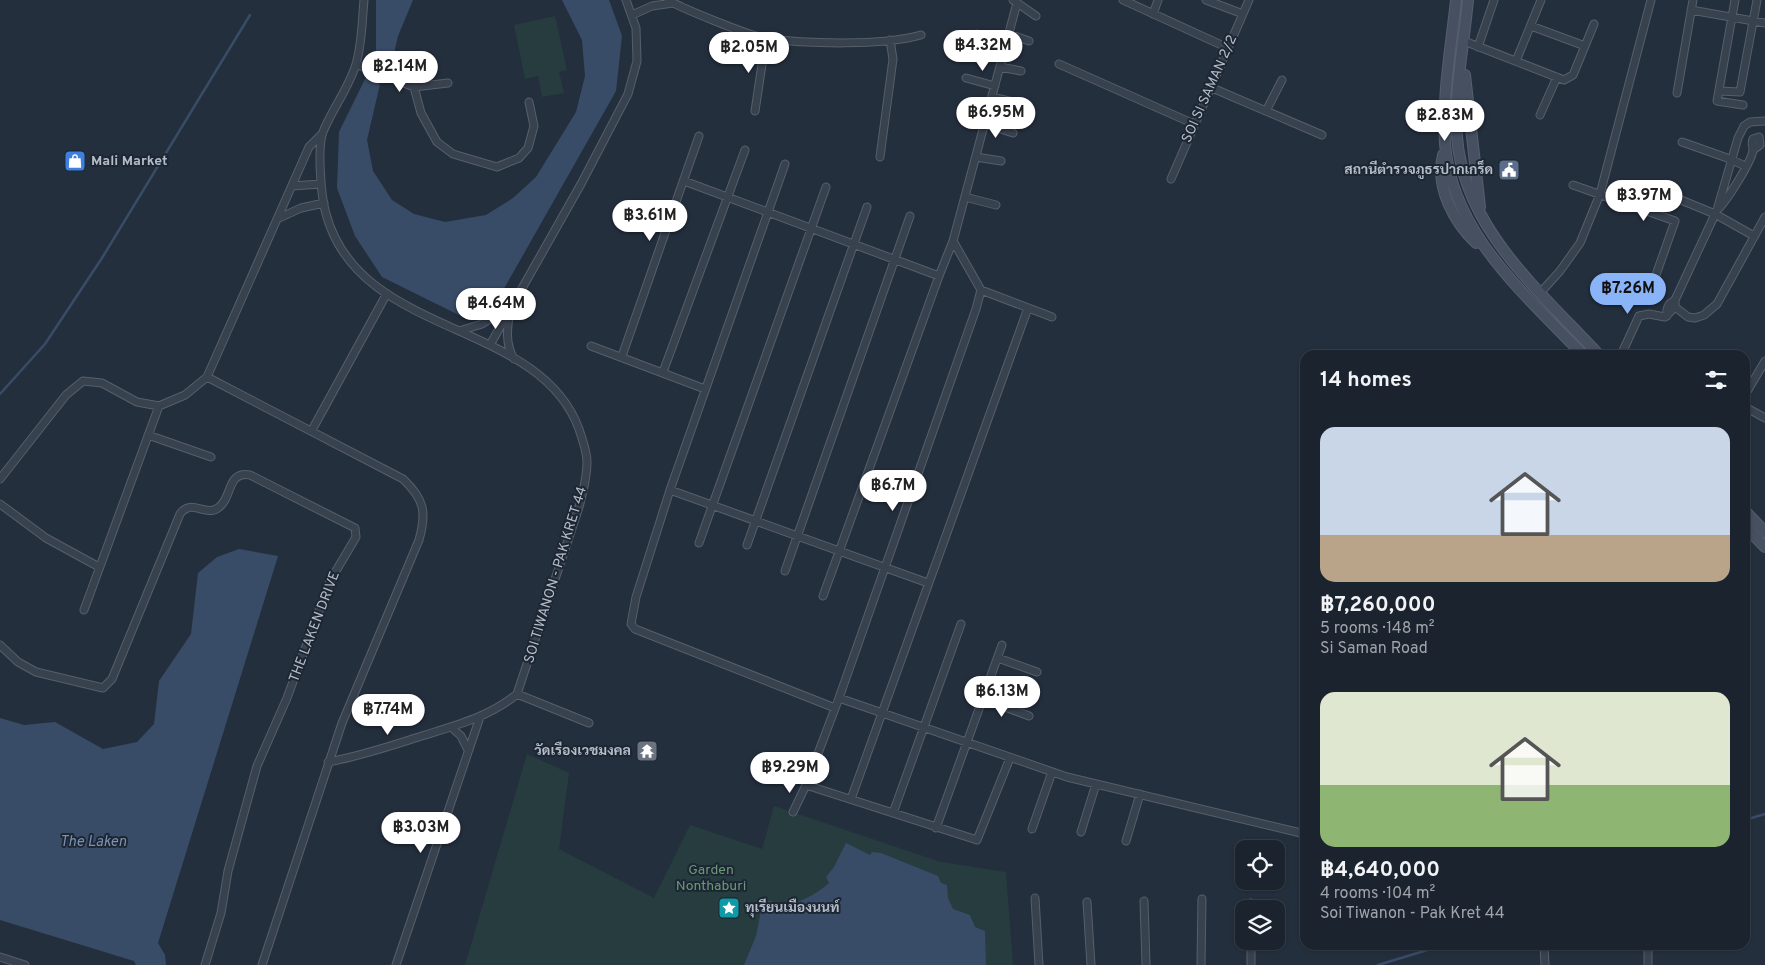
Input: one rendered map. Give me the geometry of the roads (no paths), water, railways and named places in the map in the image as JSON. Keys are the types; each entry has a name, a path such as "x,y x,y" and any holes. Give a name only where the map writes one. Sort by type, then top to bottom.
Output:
{"main road":[{"path":"1456,0 1445,100 1445,146 1441,169 1444,186 1454,217 1468,236 1495,261 1578,350"},
{"path":"1468,0 1463,54 1474,168 1483,220 1507,255 1594,350"},
{"path":"1750,516 1765,532"},
{"path":"1750,531 1765,546"}],"street":[{"name":"SOI TIWANON - PAK KRET 44","path":"364,0 356,64 322,134 321,184 324,203 336,243 355,269 386,294 423,316 490,345 514,359 554,389 576,421 587,460 586,481 580,507 517,694"},
{"path":"490,345 586,176 628,94 637,61 636,28 626,0"},
{"path":"1123,0 1228,48"},
{"path":"1153,14 1158,0"},
{"path":"1206,0 1243,14"},
{"name":"SOI SI SAMAN 2/2","path":"1172,179 1194,124 1249,0"},
{"path":"1478,47 1494,0"},
{"path":"1516,61 1541,0"},
{"path":"1541,292 1560,271 1580,243 1600,194 1651,0"},
{"path":"1677,93 1693,0"},
{"path":"1735,0 1717,101 1743,105"},
{"path":"1719,91 1740,92 1757,0"},
{"path":"632,15 652,6 670,1 762,38 826,42 890,40 921,35"},
{"path":"823,596 938,276 953,241 1006,44 1015,1 1036,16"},
{"path":"1691,10 1765,23"},
{"path":"1464,41 1564,80 1573,75 1594,24"},
{"path":"1531,26 1584,46"},
{"path":"977,34 1006,44"},
{"path":"1008,34 1029,41"},
{"path":"755,111 763,58 762,38"},
{"path":"880,157 893,59 890,40"},
{"path":"356,64 414,87 448,83"},
{"path":"1059,64 1194,124"},
{"path":"1000,67 1021,71"},
{"path":"1540,115 1556,77"},
{"path":"966,78 995,86"},
{"path":"1266,111 1282,80"},
{"path":"414,87 421,113 437,142 453,154 498,167 518,158 528,148 534,126 529,102"},
{"path":"1210,87 1322,135"},
{"path":"992,97 1017,103"},
{"path":"1675,304 1716,212 1730,159 1744,126 1750,122 1765,122"},
{"path":"985,124 1013,132"},
{"path":"0,479 66,394 82,381 102,383 138,402 159,406 185,395 207,377 309,147 322,134"},
{"path":"622,356 699,136"},
{"path":"1682,142 1745,166"},
{"path":"663,372 745,150"},
{"path":"1716,212 1728,198 1753,150"},
{"path":"976,156 1001,161"},
{"path":"785,164 670,490 636,597 631,620 632,627 834,708"},
{"path":"684,181 938,276"},
{"path":"292,186 321,184"},
{"path":"1573,185 1675,221 1651,289"},
{"path":"700,543 826,187"},
{"path":"1652,188 1716,212 1754,236"},
{"path":"965,197 996,205"},
{"path":"277,218 301,208 324,203"},
{"path":"746,545 867,207"},
{"path":"785,570 910,216"},
{"path":"1623,350 1640,316 1649,314 1667,316 1666,311 1670,303 1675,304 1691,318 1707,313 1717,304 1765,217"},
{"path":"953,241 981,290 1052,317"},
{"path":"793,812 806,785 839,698 976,309 981,290"},
{"path":"312,430 386,294"},
{"path":"459,331 482,324 499,315 512,304"},
{"path":"512,304 507,331 514,359"},
{"path":"851,799 1028,308"},
{"path":"591,346 622,356 705,389"},
{"path":"1750,385 1765,361"},
{"path":"207,377 403,478 415,490 424,512 419,540 328,762 262,965"},
{"path":"84,610 159,406"},
{"path":"1750,410 1765,418"},
{"path":"148,435 211,457"},
{"name":"THE LAKEN DRIVE","path":"0,645 18,662 36,672 104,688 112,679 183,509 191,506 211,511 221,506 233,480 241,474 250,475 355,528 356,537 330,581 287,698 257,766 228,871 221,913 205,965"},
{"path":"670,490 928,582"},
{"path":"0,504 46,538 99,567"},
{"path":"893,814 961,624"},
{"path":"936,828 968,744 1002,645"},
{"path":"998,658 1037,672"},
{"path":"328,762 367,754 480,717 505,704 517,694 589,723"},
{"path":"839,698 1052,772 1300,833"},
{"path":"984,699 1028,716"},
{"path":"396,965 480,717"},
{"path":"451,726 461,736 468,750"},
{"path":"806,785 975,840 979,839 1010,758"},
{"path":"1032,829 1052,772"},
{"path":"1081,832 1096,784"},
{"path":"1126,841 1140,794"},
{"path":"1035,898 1039,965"},
{"path":"1201,965 1202,899"},
{"path":"1144,901 1146,965"},
{"path":"1087,902 1091,965"},
{"path":"1251,950 1251,965"},
{"path":"1544,950 1545,965"},
{"path":"1648,950 1648,965"},
{"path":"0,958 25,965"}],"water":[{"path":"376,0 413,0 398,36 390,71 376,63"},
{"path":"562,0 609,0 622,36 616,91 497,301 469,320 382,277 355,236 337,188 339,132 366,77 380,84 367,140 373,171 392,200 414,214 445,222 486,215 513,198 536,177 576,112 585,76 582,40"},
{"name":"The Laken","path":"239,549 278,556 158,943 165,955 166,965 136,965 134,961 0,920 0,718 24,725 55,722 103,749 137,742 154,724 159,681 191,634 198,573 217,557"},
{"path":"846,843 870,855 872,852 881,853 938,876 941,883 947,885 948,898 953,909 970,915 975,927 985,931 986,965 744,965 756,936 763,901 772,901 773,907 789,904 810,896 823,888 829,883 826,877 834,867"}],"waterway":[{"path":"0,394 45,344 102,258 250,15"},
{"path":"1750,818 1765,814"},
{"path":"1378,965 1428,950"}],"place":[{"name":"Mali Market","path":"75,161"},
{"name":"สถานีตำรวจภูธรปากเกร็ด","path":"1509,170"},
{"name":"วัดเรืองเวชมงคล","path":"647,751"},
{"name":"ทุเรียนเมืองนนท์","path":"729,908"}],"park label":[{"name":"Garden Nonthaburi","path":"711,878"}]}
